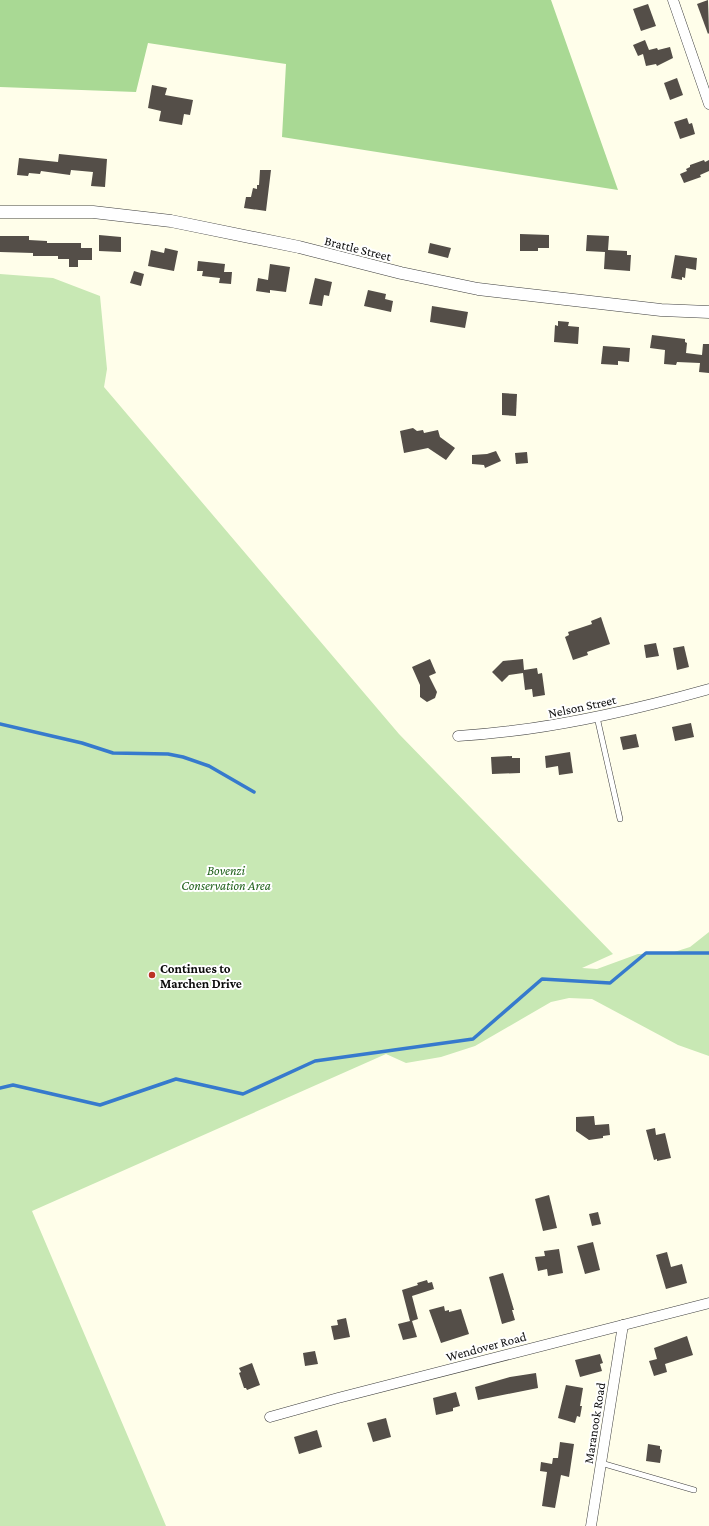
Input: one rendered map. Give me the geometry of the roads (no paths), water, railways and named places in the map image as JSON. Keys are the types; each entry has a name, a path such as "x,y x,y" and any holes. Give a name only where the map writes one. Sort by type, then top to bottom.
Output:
{"street":[{"path":"673,0 709,104"},
{"name":"Brattle Street","path":"0,212 93,212 171,221 300,247 401,274 478,289 654,309 709,312"},
{"name":"Nelson Street","path":"458,736 495,734 597,717 709,689"},
{"name":"Wendover Road","path":"270,1417 338,1398 709,1303"},
{"name":"Maranook Road","path":"591,1526 623,1325"}],"lane":[{"path":"597,717 620,819"},
{"path":"601,1463 694,1490"}],"waterway":[{"path":"0,724 82,743 113,753 168,754 183,757 209,766 254,792"},
{"path":"0,1088 13,1085 100,1105 176,1079 243,1094 315,1061 473,1039 542,979 610,983 646,953 709,953"}],"place":[{"name":"Continues to Marchen Drive","path":"152,975"}],"park label":[{"name":"Bovenzi Conservation Area","path":"226,878"}]}
